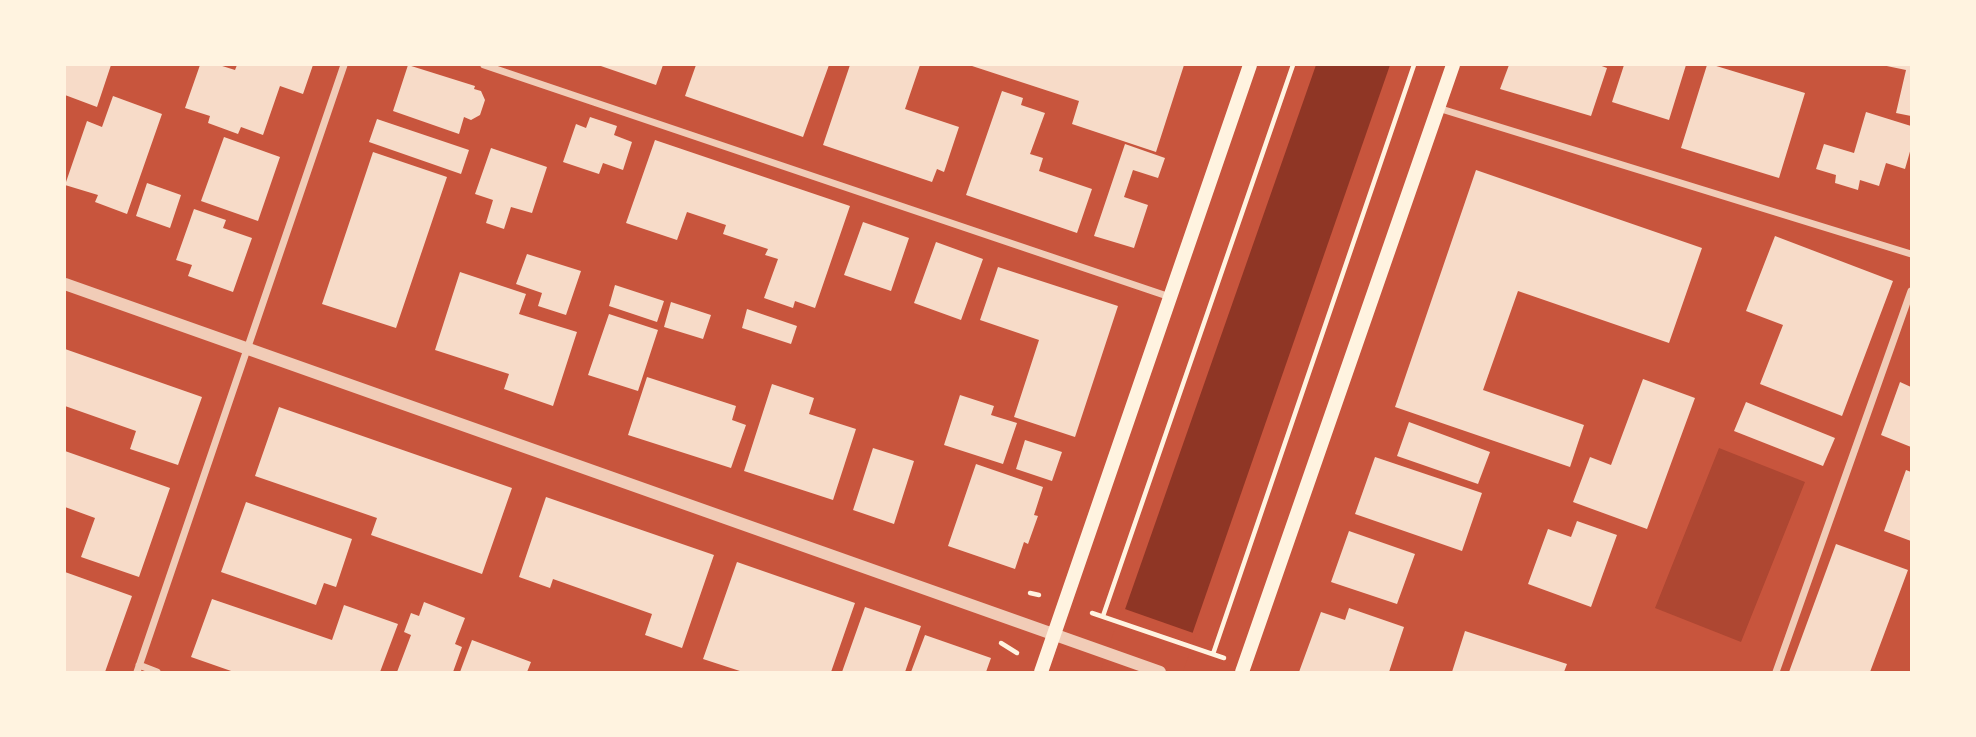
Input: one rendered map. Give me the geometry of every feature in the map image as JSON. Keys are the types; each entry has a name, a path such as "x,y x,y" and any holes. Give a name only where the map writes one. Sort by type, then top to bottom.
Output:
{"main road":[{"path":"1041,672 1250,65"},
{"path":"1242,672 1453,65"}],"street":[{"path":"157,672 138,669 344,65"},
{"path":"484,65 1170,298"},
{"path":"1438,108 1911,254"},
{"path":"65,285 1160,672"},
{"path":"1776,672 1911,291"}],"path":[{"path":"1103,616 1293,65"},
{"path":"1213,654 1414,65"},
{"path":"1030,593 1038,595"},
{"path":"1092,613 1227,659"},
{"path":"1001,643 1017,653"}],"shaded area":[{"path":"1316,65 1390,65 1179,672 1103,672"},
{"path":"1719,448 1805,482 1741,642 1655,608"}],"pier":[{"path":"1122,608 1196,634 1183,672 1100,672"}],"building":[{"path":"65,65 111,65 97,107 65,95"},
{"path":"200,65 219,65 235,70 237,65 313,65 303,94 280,86 263,135 241,127 238,134 208,123 210,116 185,108"},
{"path":"408,65 475,86 474,89 481,91 485,100 480,115 471,120 464,117 459,134 393,111"},
{"path":"598,65 663,65 656,85"},
{"path":"696,65 829,65 803,137 685,96"},
{"path":"850,65 920,65 905,109 959,127 944,172 937,169 932,182 823,145"},
{"path":"969,65 1184,65 1156,152 1072,124 1079,101"},
{"path":"1509,65 1599,65 1607,68 1591,116 1500,89"},
{"path":"1624,65 1686,65 1669,120 1612,102"},
{"path":"1707,65 1805,93 1779,178 1681,148"},
{"path":"1882,65 1911,65 1911,116 1896,113 1906,70"},
{"path":"1002,91 1023,98 1021,105 1045,113 1030,154 1043,158 1039,171 1092,189 1077,233 966,195"},
{"path":"113,96 162,114 127,214 95,202 98,195 65,185 87,121 102,127"},
{"path":"1866,112 1911,126 1911,148 1905,169 1886,163 1879,186 1860,180 1858,190 1835,183 1836,175 1816,169 1824,144 1854,153"},
{"path":"590,117 617,126 614,135 632,142 623,170 603,163 599,174 563,162 576,124 586,128"},
{"path":"377,119 469,150 461,174 369,142"},
{"path":"224,137 280,157 258,221 201,201"},
{"path":"655,140 850,206 815,308 795,301 793,308 764,298 778,259 765,255 768,249 723,234 726,225 687,212 677,240 626,223"},
{"path":"1125,144 1165,158 1158,178 1133,170 1124,197 1148,205 1134,248 1094,236"},
{"path":"491,148 547,167 532,213 511,207 504,229 486,223 493,200 475,194"},
{"path":"373,152 447,177 396,328 322,304"},
{"path":"1476,170 1702,248 1669,343 1518,291 1483,390 1584,425 1570,467 1395,407"},
{"path":"147,183 181,195 170,228 136,216"},
{"path":"194,209 226,220 223,228 252,238 233,292 188,276 192,265 176,260"},
{"path":"863,222 909,238 891,291 844,275"},
{"path":"1775,236 1893,281 1842,416 1760,384 1783,325 1746,311"},
{"path":"936,242 983,259 961,320 914,303"},
{"path":"527,254 581,271 566,315 538,306 542,293 516,284"},
{"path":"998,267 1118,306 1075,437 1014,417 1039,340 980,320"},
{"path":"460,272 526,294 519,314 577,332 553,406 504,389 509,374 435,350"},
{"path":"615,285 664,301 657,322 609,306"},
{"path":"671,302 711,315 703,339 664,327"},
{"path":"747,309 797,326 791,344 742,328"},
{"path":"609,314 658,330 638,391 588,375"},
{"path":"65,349 202,397 178,465 130,449 136,431 65,406"},
{"path":"647,377 736,406 732,420 746,425 731,468 628,435"},
{"path":"1643,379 1695,398 1647,529 1573,502 1590,457 1611,465"},
{"path":"1900,382 1911,387 1911,447 1881,435"},
{"path":"772,384 814,398 809,414 856,429 833,500 744,471"},
{"path":"960,395 994,406 991,415 1017,423 1003,464 944,445"},
{"path":"1746,402 1835,438 1823,466 1734,431"},
{"path":"279,407 512,488 482,574 371,535 377,518 255,476"},
{"path":"1409,422 1490,452 1478,484 1397,456"},
{"path":"1025,440 1062,452 1052,481 1016,469"},
{"path":"873,448 914,461 894,524 853,510"},
{"path":"65,451 170,488 139,577 81,557 95,518 65,507"},
{"path":"1375,457 1482,493 1462,551 1355,514"},
{"path":"976,464 1043,487 1034,515 1038,516 1028,544 1024,542 1015,569 948,546"},
{"path":"1906,470 1911,472 1911,541 1884,531"},
{"path":"546,497 714,555 682,648 645,635 652,614 553,579 550,588 519,577"},
{"path":"246,502 352,539 336,587 324,583 316,605 221,572"},
{"path":"1577,521 1617,535 1591,607 1528,584 1548,529 1571,537"},
{"path":"1349,531 1415,554 1397,604 1331,582"},
{"path":"1836,544 1908,570 1870,672 1789,672"},
{"path":"737,562 855,603 831,672 743,672 703,659"},
{"path":"65,572 132,596 105,672 65,672"},
{"path":"212,599 332,640 344,605 398,624 380,672 234,672 191,657"},
{"path":"424,602 465,618 455,644 462,647 453,672 397,672 411,635 404,632 411,613 419,616"},
{"path":"865,607 921,626 905,672 842,672"},
{"path":"1349,608 1404,627 1389,672 1299,672 1321,612 1345,620"},
{"path":"1465,631 1567,664 1564,672 1452,672"},
{"path":"925,635 991,658 986,672 911,672"},
{"path":"472,640 531,662 527,672 460,672"}]}
